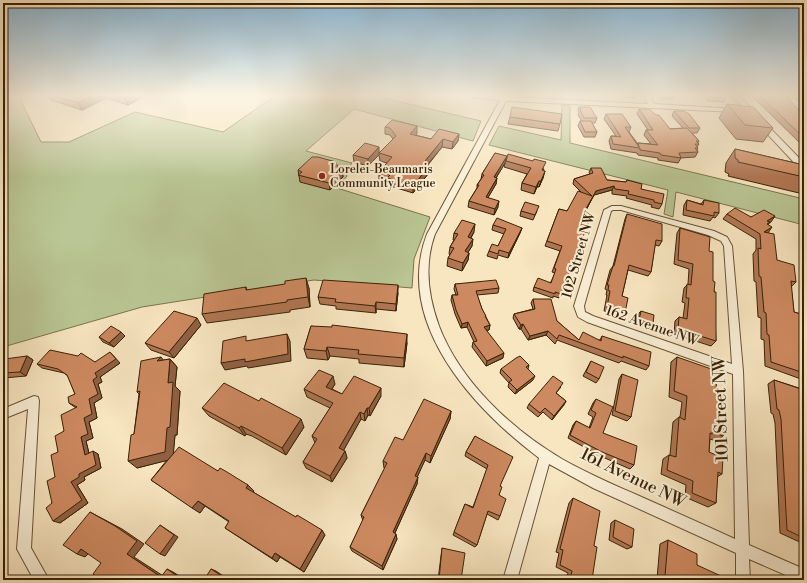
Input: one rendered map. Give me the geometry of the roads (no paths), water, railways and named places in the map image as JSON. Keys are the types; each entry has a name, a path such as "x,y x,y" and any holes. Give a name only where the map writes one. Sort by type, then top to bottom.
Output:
{"street":[{"name":"161 Avenue NW","path":"491,122 442,212 426,252 424,283 432,321 445,350 466,382 497,416 520,436 546,455 605,486 804,576"},
{"path":"760,122 804,168"},
{"name":"101 Street NW","path":"612,208 621,208 710,233 724,239 728,246 738,371 744,580"},
{"name":"102 Street NW","path":"581,314 580,306 606,214 612,208"},
{"name":"162 Avenue NW","path":"581,314 590,319 738,371"},
{"path":"3,414 34,401 24,548 42,580"},
{"path":"510,580 546,455"}],"place":[{"name":"Lorelei-Beaumaris Community League","path":"322,176"}]}
